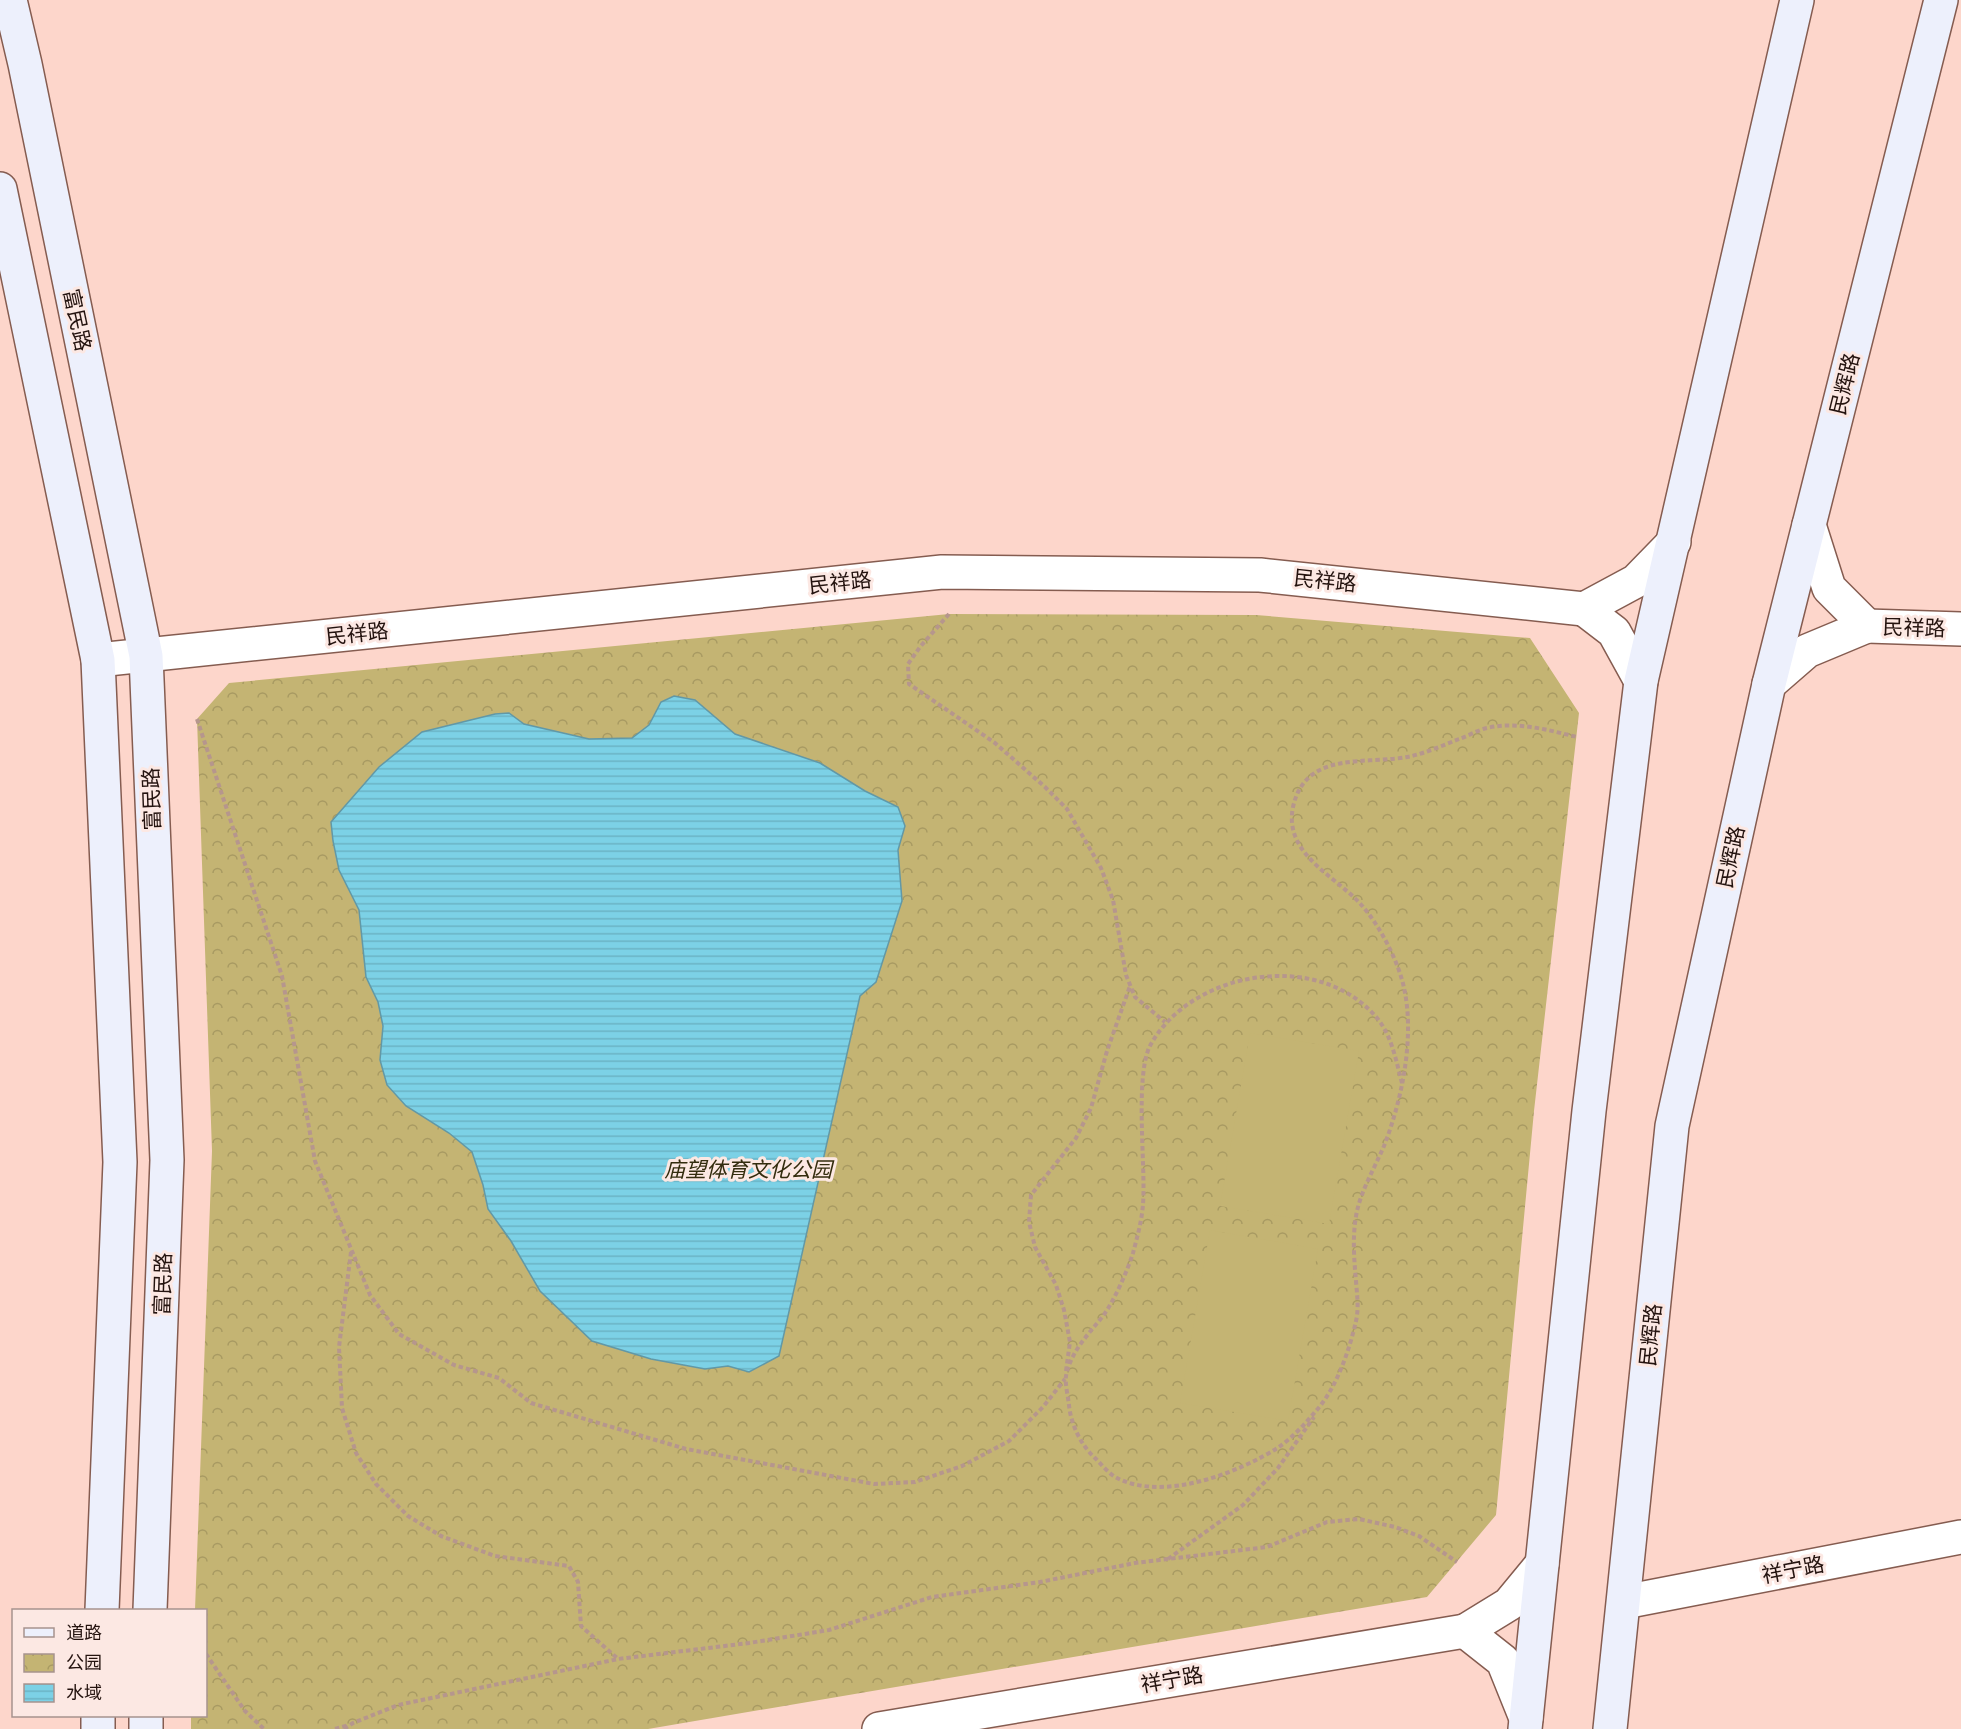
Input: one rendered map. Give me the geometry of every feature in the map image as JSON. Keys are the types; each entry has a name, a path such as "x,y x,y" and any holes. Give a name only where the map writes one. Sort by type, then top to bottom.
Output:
{"main road":[{"name":"富民路","path":"10,0 146,656 167,1160 150,1609"},
{"path":"1526,1724 1589,1111 1641,681 1797,0"},
{"name":"民辉路","path":"1610,1729 1672,1126 1770,684 1935,7"},
{"path":"0,189 98,660 120,1162 102,1609"}],"street":[{"path":"1770,684 1808,651 1867,626 1829,588 1809,525"},
{"path":"1641,681 1614,632 1584,609 1636,581 1674,542"},
{"name":"民祥路","path":"98,660 942,572 1260,575 1584,609"},
{"name":"民祥路","path":"1867,626 1961,629"},
{"name":"祥宁路","path":"1624,1602 1961,1537"},
{"path":"1526,1724 1503,1661 1465,1631 1509,1604 1542,1564"},
{"name":"祥宁路","path":"879,1729 1465,1631"}],"path":[{"path":"949,614 920,646 908,664 909,684 995,743 1066,809 1101,868 1113,900 1126,975 1135,997 1165,1022"},
{"path":"197,719 282,976 315,1161 370,1295 399,1334 454,1365 500,1378 531,1403 686,1449 874,1484 915,1482 962,1466 1009,1441 1042,1407 1065,1378 1078,1345 1107,1312 1131,1259 1143,1208 1143,1086 1147,1051 1165,1022 1195,1000 1232,982 1277,975 1317,981 1348,993 1377,1019 1392,1045 1402,1083"},
{"path":"1168,1559 1243,1504 1278,1468 1318,1410 1344,1364 1358,1314 1353,1242 1358,1207 1386,1139 1402,1083 1409,1029 1404,985 1383,936 1362,905 1314,864 1295,837 1292,811 1300,787 1322,768 1359,760 1407,757 1488,728 1530,726 1577,737"},
{"path":"1130,986 1107,1051 1091,1108 1076,1138 1031,1195 1029,1222 1035,1247 1056,1285 1070,1342 1065,1378 1071,1420 1088,1452 1114,1477 1143,1487 1189,1485 1228,1474 1281,1445 1318,1410"},
{"path":"351,1250 339,1347 342,1408 356,1453 376,1484 408,1516 441,1536 495,1556 569,1566 578,1582 581,1626 618,1659"},
{"path":"334,1729 398,1706 618,1659 749,1643 829,1630 932,1597 1040,1582 1135,1563 1267,1547 1327,1522 1359,1520 1395,1527 1419,1536 1457,1562"},
{"path":"207,1655 245,1711 264,1729"},
{"path":"344,1729 352,1724"}],"green space":[{"name":"庙望体育文化公园","path":"949,614 1256,615 1530,638 1579,713 1534,1111 1496,1515 1427,1597 648,1729 191,1729 191,1717 207,1717 207,1609 195,1609 212,1151 197,719 229,683"},
{"path":"1250,1033 1359,1051 1329,1224 1220,1206"},
{"path":"1210,1230 1318,1249 1288,1421 1180,1403"}],"water":[{"path":"674,696 695,700 735,734 820,763 865,791 898,807 905,826 898,850 902,901 876,982 860,996 779,1356 749,1372 728,1366 705,1369 651,1359 592,1341 540,1291 511,1241 488,1209 472,1152 449,1133 406,1106 387,1085 380,1060 383,1026 378,1002 366,977 359,910 339,870 333,841 331,822 379,767 422,732 495,714 509,713 524,724 589,739 632,738 649,725 661,702"}]}
